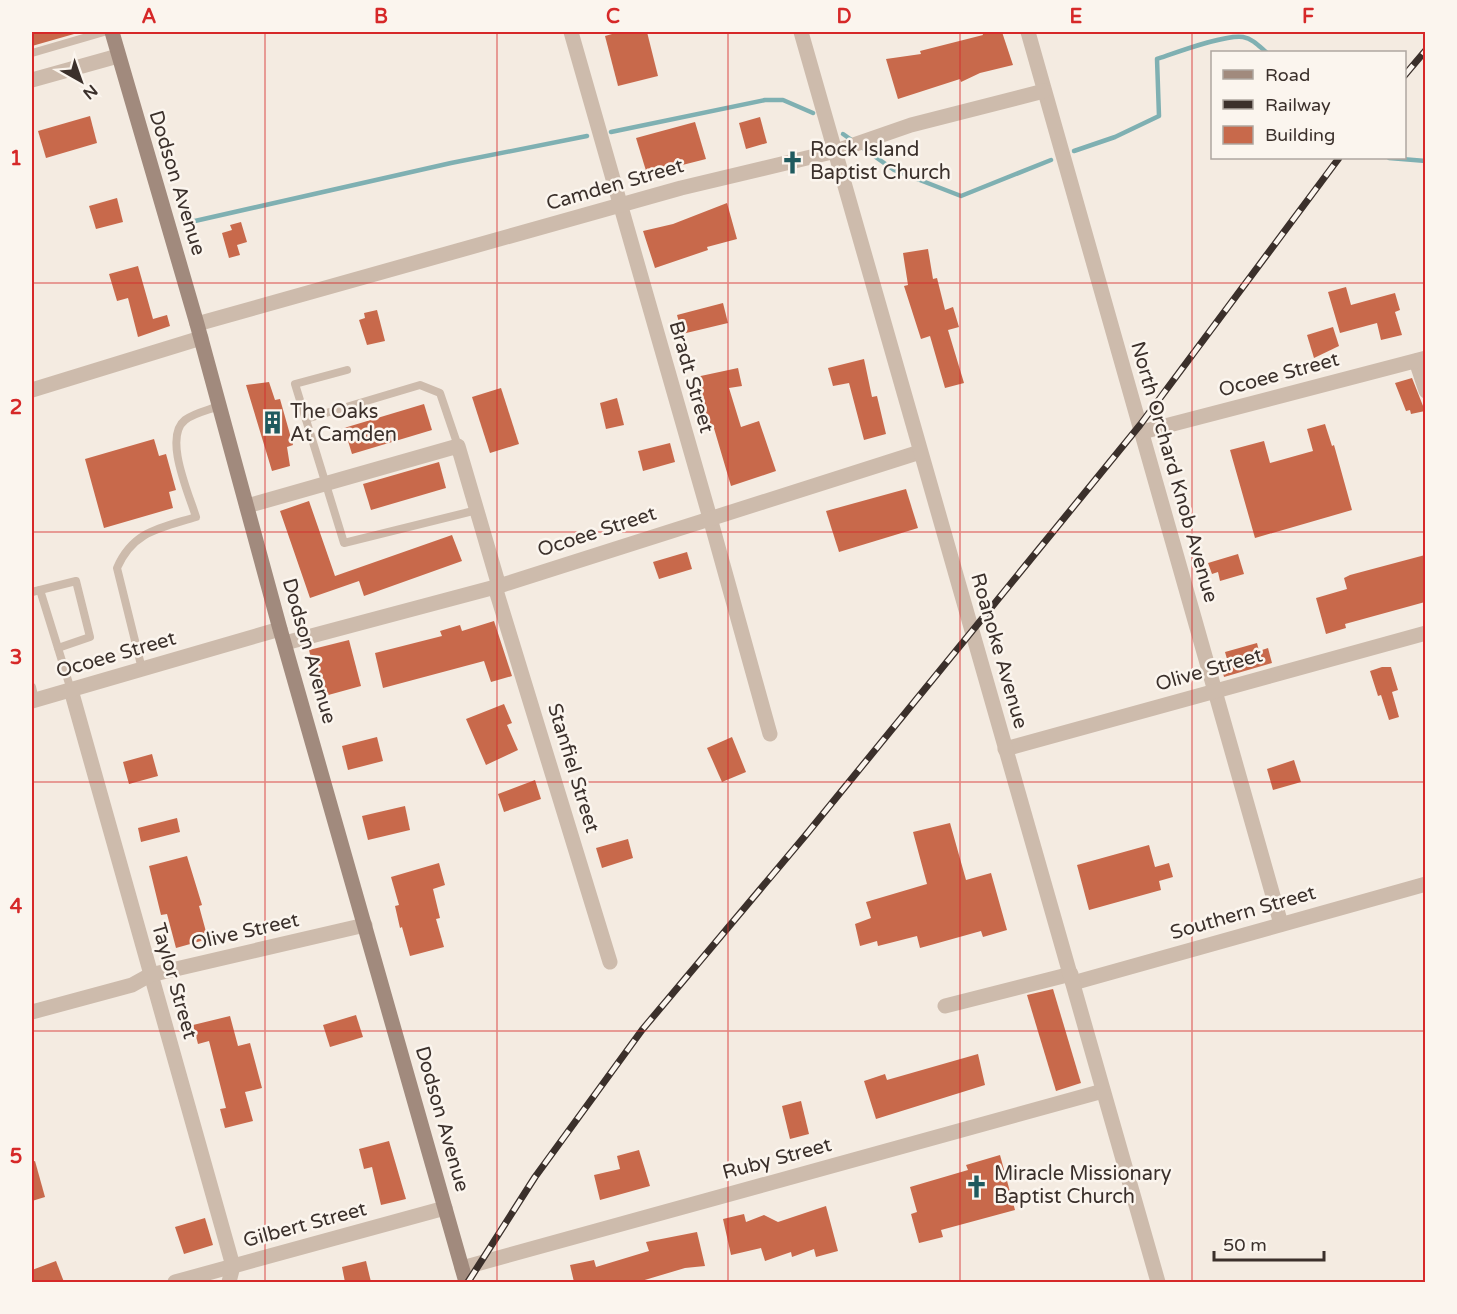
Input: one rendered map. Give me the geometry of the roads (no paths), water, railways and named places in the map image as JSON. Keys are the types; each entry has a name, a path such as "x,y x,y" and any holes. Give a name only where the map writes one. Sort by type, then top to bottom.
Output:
{"main road":[{"name":"Dodson Avenue","path":"112,32 199,331 464,1275"}],"street":[{"name":"Bradt Street","path":"571,32 711,518 770,734"},
{"name":"Roanoke Avenue","path":"801,32 1158,1282"},
{"name":"North Orchard Knob Avenue","path":"1028,32 1213,691 1281,924"},
{"path":"32,80 118,56"},
{"name":"Camden Street","path":"32,390 199,331 619,205 714,179 836,151 912,126 1044,91"},
{"path":"1421,360 1425,391"},
{"name":"Ocoee Street","path":"1142,432 1421,360"},
{"path":"247,506 458,446"},
{"name":"Stanfiel Street","path":"458,446 497,586 610,962"},
{"name":"Ocoee Street","path":"33,696 70,690 142,669 497,586 920,452"},
{"name":"Olive Street","path":"1005,749 1425,633"},
{"name":"Taylor Street","path":"70,690 233,1266 229,1282"},
{"name":"Southern Street","path":"945,1006 1072,979 1425,884"},
{"name":"Olive Street","path":"32,1012 132,985 150,975 365,925"},
{"name":"Ruby Street","path":"464,1275 1103,1092"},
{"name":"Gilbert Street","path":"175,1282 445,1208"}],"lane":[{"path":"32,52 83,34 104,32"},
{"path":"347,370 295,384 344,543 477,510"},
{"path":"306,418 420,385 440,393 458,446"},
{"path":"142,669 117,568 123,553 133,542 151,531 196,517 176,453 175,436 179,426 186,418 219,406"},
{"path":"58,648 90,637 76,581 36,591 58,648 70,690"}],"waterway":[{"path":"1074,151 1115,137 1159,116 1157,59 1224,38 1235,37 1250,39 1265,51"},
{"path":"611,132 765,100 783,100 813,113"},
{"path":"843,134 853,141"},
{"path":"186,223 451,163 587,136"},
{"path":"860,146 894,170 961,196 1051,160"},
{"path":"1401,159 1426,161"}],"railway":[{"path":"1406,74 1426,50"},
{"path":"468,1282 535,1177 642,1030 805,836 1140,425 1338,159"}],"place":[{"name":"Rock Island Baptist Church","path":"792,162"},
{"name":"The Oaks At Camden","path":"272,423"},
{"name":"Miracle Missionary Baptist Church","path":"976,1186"}]}
